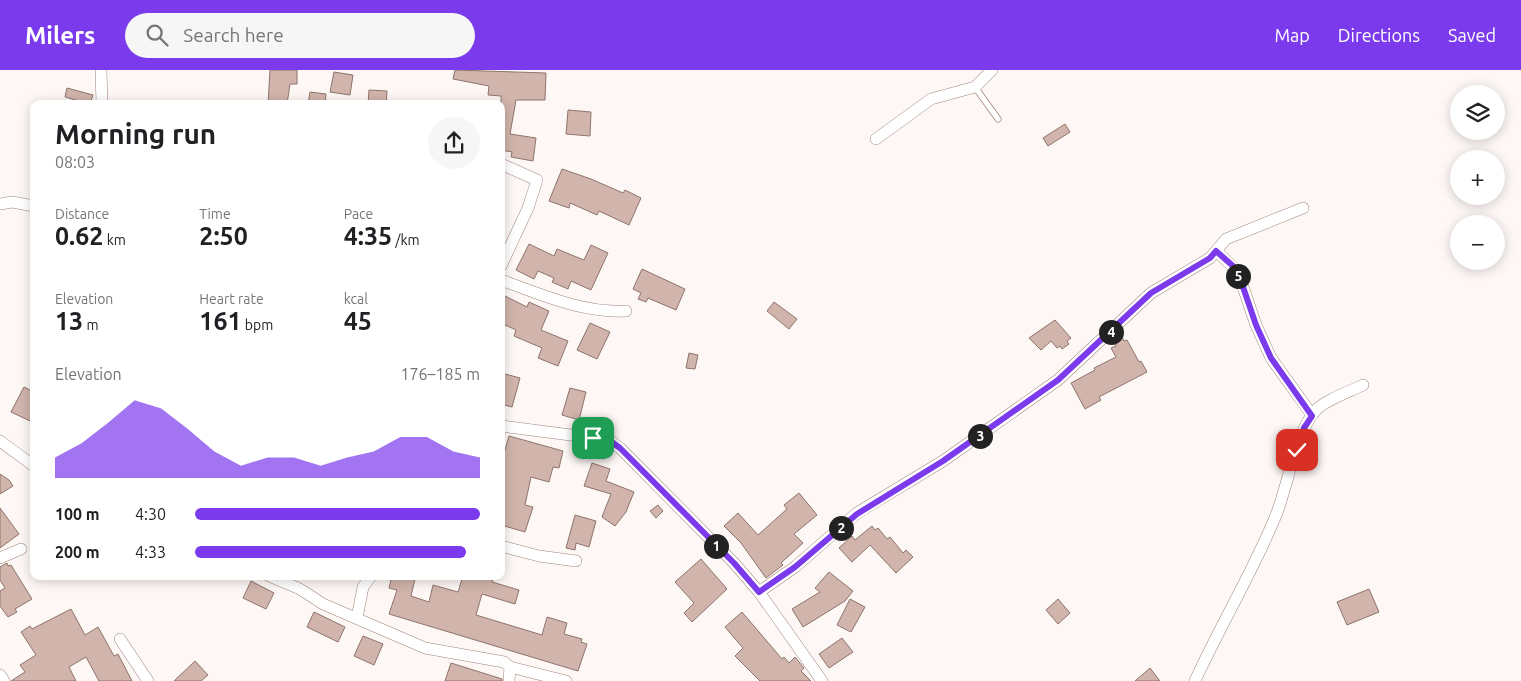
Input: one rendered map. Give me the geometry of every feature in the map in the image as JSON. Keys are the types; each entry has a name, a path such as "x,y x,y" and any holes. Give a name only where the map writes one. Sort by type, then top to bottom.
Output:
{"street":[{"path":"102,70 102,100"},
{"path":"876,139 931,99 975,87 992,70"},
{"path":"505,166 537,180 528,208 505,257"},
{"path":"0,204 12,202 30,205"},
{"path":"759,592 795,567 857,514 943,461 1058,380 1151,293 1210,258 1226,239 1303,208"},
{"path":"1216,251 1233,266 1271,358 1312,416"},
{"path":"505,281 575,306 605,312 626,311"},
{"path":"1195,681 1240,594 1275,518 1304,428 1317,409 1363,385"},
{"path":"505,427 609,440 620,448 734,563 759,592 822,681"},
{"path":"0,441 30,463"},
{"path":"505,547 539,556 576,561"},
{"path":"0,558 21,549"},
{"path":"278,580 300,589 323,604 424,648 490,658 504,662 510,667 566,681"},
{"path":"357,618 363,588 368,580"},
{"path":"120,639 148,681"},
{"path":"509,681 510,667"},
{"path":"0,675 4,681"}],"lane":[{"path":"975,87 988,108 998,119"}],"building":[{"path":"270,70 297,70 297,84 290,84 288,100 268,100"},
{"path":"455,70 546,73 545,100 516,100 510,134 536,138 533,161 511,157 512,152 505,151 505,100 501,100 501,96 488,95 489,86 453,79"},
{"path":"334,72 353,75 350,95 330,92"},
{"path":"67,88 93,95 91,100 76,100 65,97"},
{"path":"369,90 387,91 386,100 368,100"},
{"path":"310,92 326,94 325,100 309,100"},
{"path":"568,110 591,112 590,136 566,134"},
{"path":"1065,124 1070,132 1048,146 1043,138"},
{"path":"562,169 623,193 625,190 641,198 629,225 599,211 597,215 570,203 569,208 549,201"},
{"path":"529,244 554,256 557,249 584,260 591,245 608,253 591,290 571,281 568,289 552,282 554,278 538,271 534,279 516,270"},
{"path":"642,269 685,289 676,310 648,298 646,302 638,299 641,293 633,289"},
{"path":"505,296 527,307 529,302 549,311 541,330 568,341 558,366 538,358 542,348 514,336 516,330 505,325"},
{"path":"774,302 797,319 789,329 767,311"},
{"path":"1055,320 1071,338 1067,341 1069,344 1062,349 1060,346 1057,348 1051,341 1041,350 1029,338"},
{"path":"590,323 610,332 597,359 577,350"},
{"path":"1122,337 1124,341 1127,340 1147,372 1099,397 1101,400 1085,409 1071,383 1116,357 1111,348 1116,346 1114,341"},
{"path":"689,353 698,355 695,369 686,368"},
{"path":"505,374 520,378 512,407 505,405"},
{"path":"24,387 30,390 30,421 11,412"},
{"path":"570,388 586,392 579,420 562,415"},
{"path":"509,436 563,451 559,468 553,467 549,482 531,477 525,505 533,507 525,532 505,526 505,450"},
{"path":"592,463 610,469 606,481 634,492 626,512 615,526 602,517 611,494 584,486"},
{"path":"0,474 9,480 13,486 0,494"},
{"path":"799,493 817,515 794,534 803,543 781,563 783,565 766,578 741,543 724,526 738,513 758,535 787,509 784,505"},
{"path":"658,505 663,511 656,518 650,511"},
{"path":"0,508 19,534 0,548"},
{"path":"575,515 596,521 589,547 576,543 575,550 566,548"},
{"path":"872,526 875,530 878,528 887,539 890,537 903,553 906,550 913,557 896,573 870,545 852,562 839,548 852,536 855,540"},
{"path":"701,559 727,589 692,622 684,613 694,603 675,582"},
{"path":"7,563 8,566 11,565 32,599 15,609 17,612 8,617 0,606 0,591 5,588 0,580 0,567"},
{"path":"829,572 853,591 845,601 803,627 792,609 820,592 815,588"},
{"path":"391,580 415,580 411,596 429,602 433,585 458,592 462,580 493,580 492,582 519,590 515,604 482,594 476,615 542,635 547,617 567,623 564,634 582,639 581,642 587,644 578,671 389,614 397,590 389,588"},
{"path":"251,581 274,593 266,609 243,598"},
{"path":"1369,589 1379,612 1347,625 1337,602"},
{"path":"850,599 865,607 851,632 837,625"},
{"path":"1058,599 1070,613 1058,624 1046,610"},
{"path":"71,609 85,635 98,627 114,656 118,654 132,681 99,681 86,657 69,667 76,681 11,681 25,672 20,665 36,655 21,632 30,626 32,629"},
{"path":"314,612 345,627 338,642 307,627"},
{"path":"742,612 782,659 784,657 789,663 795,657 804,668 801,671 811,681 760,681 735,656 743,648 725,627"},
{"path":"363,636 383,644 374,665 354,656"},
{"path":"842,638 853,652 829,668 819,654"},
{"path":"195,661 208,675 201,681 174,681"},
{"path":"451,663 502,679 502,681 445,681"},
{"path":"1150,668 1160,681 1135,681"}],"route":[{"path":"593,438 609,440 620,448 734,563 759,592 795,567 857,514 943,461 1058,380 1151,293 1210,258 1216,251 1233,266 1271,358 1296,396 1312,416 1304,428 1297,450"}]}
